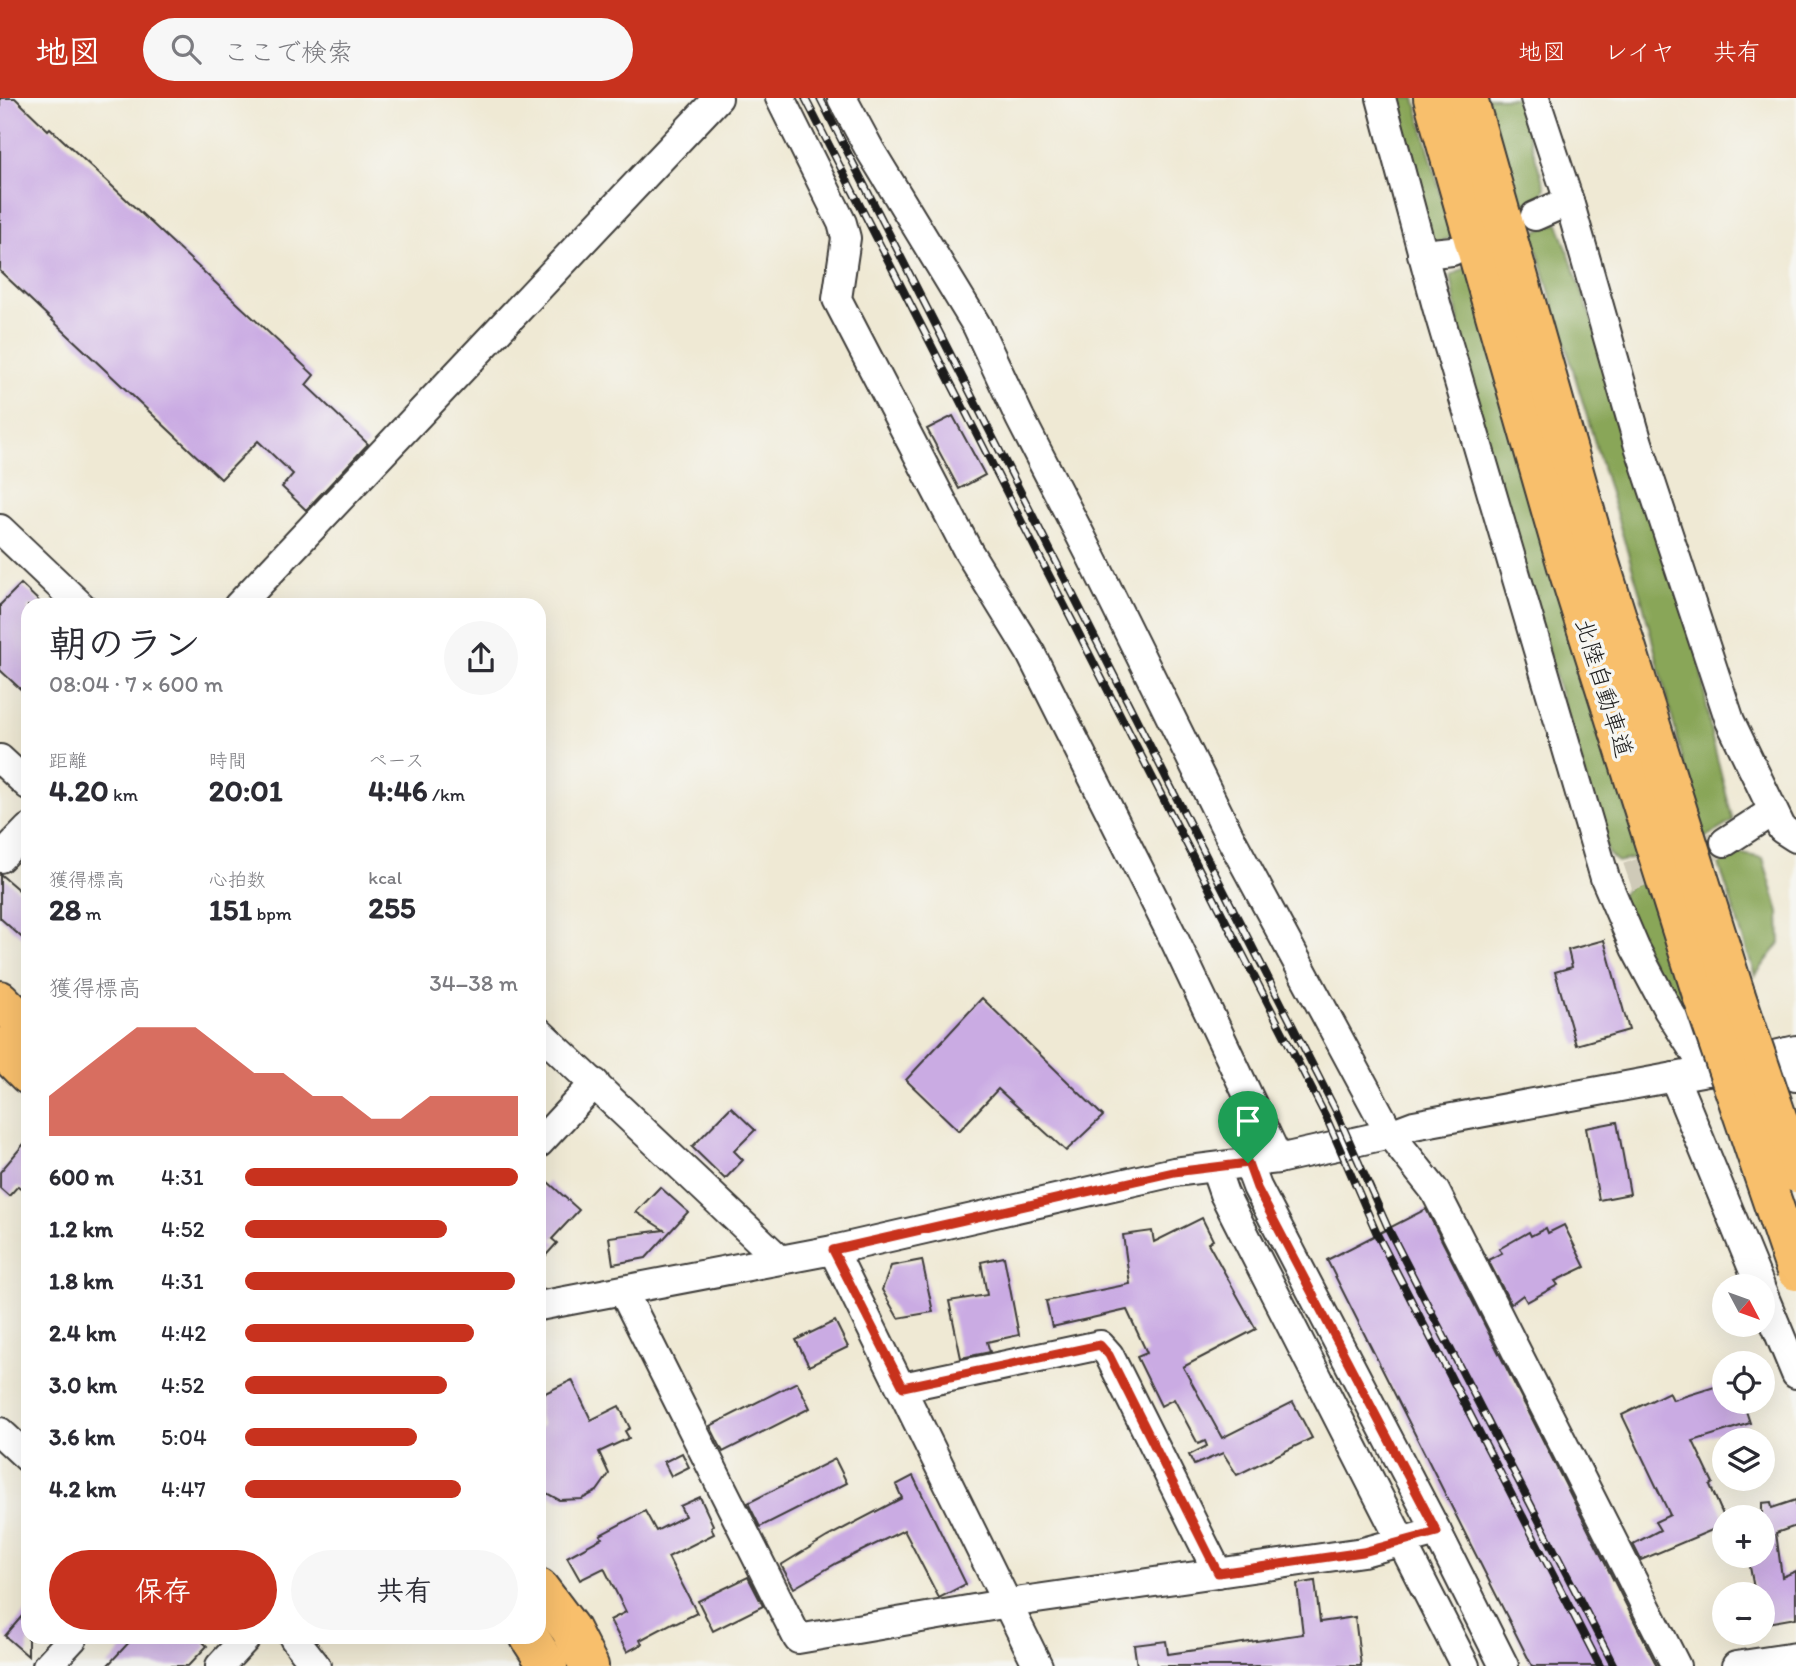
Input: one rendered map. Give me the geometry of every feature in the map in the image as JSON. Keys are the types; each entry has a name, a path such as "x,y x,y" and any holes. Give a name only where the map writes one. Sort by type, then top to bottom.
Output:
{"highway":[{"name":"北陸自動車道","path":"1433,98 1568,570 1719,995 1796,1173"},
{"name":"北陸自動車道","path":"1468,98 1796,1271"},
{"path":"0,1000 21,1021"},
{"path":"0,1046 21,1068"},
{"path":"546,1597 570,1629 589,1666"},
{"path":"534,1644 548,1666"}],"street":[{"path":"245,598 718,98"},
{"path":"780,98 842,223 846,238 837,299 968,551 1030,652 1175,941 1278,1158"},
{"path":"842,98 870,150 977,326 1020,418 1230,837 1390,1134 1435,1191 1676,1666"},
{"path":"1381,98 1422,254 1616,878 1635,948 1668,1010 1707,1071"},
{"path":"1535,98 1569,201 1639,443 1730,721 1783,829 1796,838"},
{"path":"1535,216 1569,201"},
{"path":"1422,254 1452,251"},
{"path":"0,529 73,598"},
{"path":"0,759 21,778"},
{"path":"1725,842 1773,811"},
{"path":"0,858 21,836"},
{"path":"546,1038 779,1259"},
{"path":"546,1305 833,1250 1174,1172 1278,1158 1390,1134 1414,1125 1707,1071 1793,1060"},
{"path":"1674,1077 1755,1274"},
{"path":"546,1136 595,1083"},
{"path":"1248,1163 1257,1188 1504,1666"},
{"path":"1214,1168 1224,1194 1465,1666"},
{"path":"833,1250 903,1387 1038,1666"},
{"path":"623,1291 798,1639 1009,1603 1363,1552 1437,1532"},
{"path":"1775,1323 1796,1374"},
{"path":"903,1387 1100,1345 1109,1355 1218,1573"},
{"path":"0,1432 21,1452"},
{"path":"47,1666 67,1644"},
{"path":"220,1666 240,1644"},
{"path":"299,1644 316,1666"},
{"path":"1735,1666 1796,1657"}],"green space":[{"path":"1384,98 1415,98 1452,237 1432,245"},
{"path":"1487,98 1517,98 1545,188 1536,205 1520,214"},
{"path":"1558,223 1696,641 1712,738 1733,821 1703,839 1642,600 1532,233"},
{"path":"1470,265 1640,857 1618,862 1608,854 1469,386 1451,276"},
{"path":"1733,852 1763,858 1779,912 1780,943 1755,976 1717,858"},
{"path":"1655,880 1690,1006 1669,1000 1620,897 1630,884"}],"building":[{"path":"0,98 15,98 48,130 50,128 314,375 306,385 368,444 306,510 282,487 293,474 258,441 221,479 0,271"},
{"path":"953,416 985,475 959,489 927,429"},
{"path":"21,584 36,598 21,598 21,690 0,670 0,605"},
{"path":"0,874 21,892 21,937 0,918"},
{"path":"1604,940 1629,1030 1576,1045 1555,972 1572,967 1568,950"},
{"path":"982,998 1103,1116 1066,1151 998,1089 959,1131 906,1080"},
{"path":"731,1107 755,1130 734,1151 743,1160 725,1179 692,1147"},
{"path":"1617,1122 1630,1194 1599,1200 1586,1128"},
{"path":"21,1147 21,1188 18,1186 9,1196 0,1188 0,1172"},
{"path":"548,1182 579,1210 552,1239 557,1243 546,1255"},
{"path":"660,1187 688,1212 646,1258 613,1264 609,1237 664,1230 636,1212"},
{"path":"1426,1209 1657,1666 1532,1666 1327,1260"},
{"path":"1202,1218 1213,1240 1208,1243 1256,1329 1183,1367 1222,1438 1293,1402 1312,1438 1237,1475 1223,1453 1194,1465 1189,1455 1207,1446 1205,1441 1198,1444 1174,1399 1161,1406 1137,1357 1147,1353 1127,1310 1052,1327 1046,1301 1130,1284 1123,1235 1152,1231 1154,1242"},
{"path":"1564,1225 1585,1267 1555,1281 1558,1285 1527,1302 1523,1295 1511,1304 1488,1260 1502,1253 1499,1249 1529,1232 1531,1236 1546,1228 1548,1233"},
{"path":"1004,1257 1019,1335 987,1342 990,1352 961,1358 949,1301 987,1295 981,1262"},
{"path":"922,1260 933,1312 898,1318 882,1290 891,1266"},
{"path":"835,1321 848,1347 809,1366 796,1340"},
{"path":"572,1380 591,1420 619,1406 630,1428 625,1431 629,1438 599,1452 609,1474 597,1491 582,1499 559,1500 546,1493 546,1393"},
{"path":"797,1382 810,1408 723,1452 710,1426"},
{"path":"1712,1388 1712,1414 1747,1414 1750,1423 1734,1428 1712,1428 1712,1435 1693,1441 1712,1481 1710,1485 1719,1505 1712,1505 1712,1530 1641,1560 1633,1544 1660,1530 1655,1522 1670,1515 1622,1415 1669,1392 1673,1400"},
{"path":"682,1453 689,1467 671,1476 664,1462"},
{"path":"835,1459 847,1483 760,1527 748,1503"},
{"path":"913,1476 966,1584 939,1598 904,1530 794,1588 781,1565 827,1537 902,1498 896,1485"},
{"path":"700,1497 713,1525 711,1527 714,1534 668,1557 697,1613 640,1640 642,1644 627,1652 610,1620 626,1612 604,1568 580,1580 567,1557 602,1538 600,1535 645,1511 656,1531 685,1516 680,1506"},
{"path":"1796,1500 1796,1526 1776,1533 1782,1577 1796,1571 1796,1618 1775,1622 1775,1582 1753,1582 1750,1568 1775,1568 1775,1507"},
{"path":"748,1577 763,1606 713,1631 698,1601"},
{"path":"1315,1581 1320,1622 1355,1617 1361,1666 1137,1666 1134,1645 1166,1641 1168,1654 1303,1634 1297,1584"},
{"path":"21,1617 21,1644 28,1644 28,1656 5,1636"},
{"path":"127,1644 207,1646 188,1666 107,1666"}],"tunnel":[{"path":"1628,877 1725,842"}],"railway":[{"path":"805,98 1326,1117 1377,1234 1600,1666"},
{"path":"820,98 1336,1111 1388,1228 1614,1666"}],"route":[{"path":"1248,1163 1257,1188 1437,1532 1363,1552 1218,1573 1109,1355 1100,1345 903,1387 833,1250 1174,1172 1248,1163"}]}
